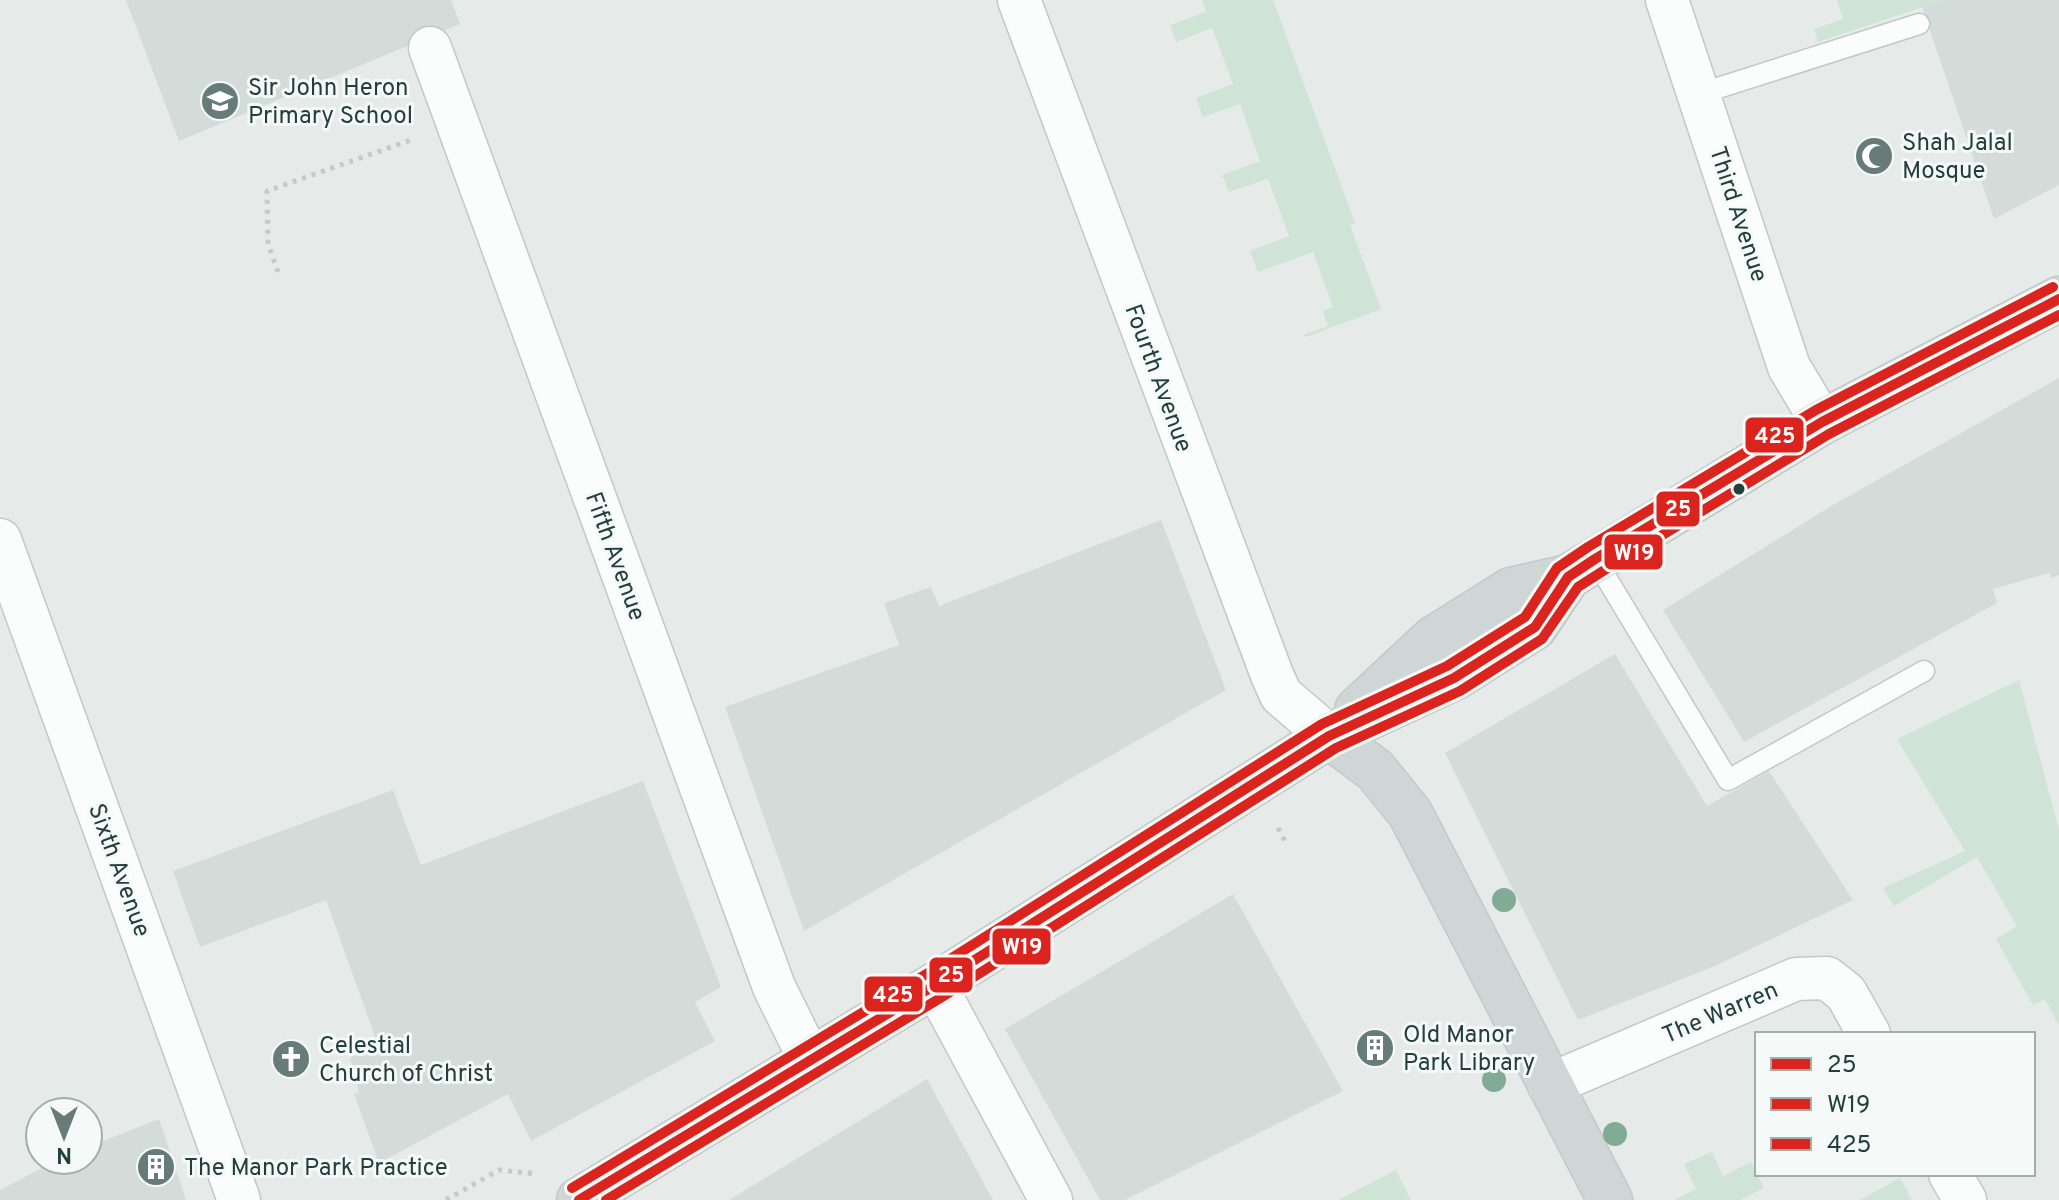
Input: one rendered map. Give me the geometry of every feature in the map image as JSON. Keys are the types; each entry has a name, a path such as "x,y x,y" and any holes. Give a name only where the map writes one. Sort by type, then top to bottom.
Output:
{"main road":[{"path":"579,1200 935,985 1329,736 1433,639 1511,590 1582,568 1822,422 2059,299"},
{"path":"1329,736 1375,770 1410,813 1610,1200"}],"street":[{"name":"Fourth Avenue","path":"1019,0 1272,675 1281,695 1329,736"},
{"name":"Third Avenue","path":"1667,0 1789,367 1822,422"},
{"name":"Fifth Avenue","path":"430,48 774,987 810,1060"},
{"name":"Sixth Avenue","path":"0,540 239,1200"},
{"name":"The Warren","path":"1549,1085 1796,979 1827,978 1846,993 1868,1032"},
{"path":"935,985 1051,1200"},
{"path":"1951,1176 1965,1200"}],"lane":[{"path":"1699,94 1919,24"},
{"path":"1582,568 1728,780 1924,671"}],"path":[{"path":"278,272 268,244 267,191 457,124"},
{"path":"1274,821 1287,845"}],"shaded area":[{"name":"Sir John Heron Primary School","path":"126,0 451,0 460,24 179,141"},
{"path":"1944,0 2059,0 2059,185 1994,219 1922,7"},
{"path":"2059,378 2059,575 2052,578 2049,573 1993,589 1997,603 1744,742 1663,610 1833,505"},
{"path":"1161,520 1226,690 804,931 725,707 899,645 884,603 931,587 939,606"},
{"path":"1615,654 1707,806 1769,771 1853,900 1715,966 1578,1020 1445,753"},
{"path":"643,781 721,987 695,1002 715,1041 531,1141 508,1094 379,1163 354,1094 359,1092 350,1058 378,1045 326,900 200,947 173,871 393,790 421,865"},
{"path":"1233,894 1343,1091 1125,1200 1100,1200 1005,1029"},
{"path":"927,1079 993,1200 729,1200 921,1083"},
{"path":"159,1119 186,1200 0,1200 0,1190 27,1176 104,1176 104,1141"}],"green space":[{"path":"1202,0 1273,0 1355,223 1350,225 1381,309 1306,337 1303,335 1328,326 1323,311 1333,307 1313,252 1258,272 1250,251 1289,236 1268,179 1229,192 1222,175 1260,161 1240,104 1203,117 1196,98 1233,84 1212,28 1176,42 1170,25 1206,12"},
{"path":"1837,0 1944,0 1818,42 1814,29 1843,19"},
{"path":"2019,680 2059,830 2059,1025 2045,999 2033,1005 1996,939 2017,926 1977,857 1894,906 1883,888 1965,851 1897,739"},
{"path":"1712,1152 1723,1176 1751,1162 1755,1176 1764,1188 1740,1200 1674,1200 1696,1189 1684,1164"},
{"path":"1396,1170 1411,1200 1338,1200"},
{"path":"1900,1178 1912,1200 1860,1200"}],"transit line":[{"name":"425","path":"572,1188 928,973 1322,724 1447,666 1525,617 1557,568 1588,547 1816,410 2053,287"},
{"name":"25","path":"579,1200 935,985 1329,736 1454,678 1535,627 1568,577 1595,559 1822,422 2059,299"},
{"name":"W19","path":"606,1200 942,997 1336,748 1460,691 1542,639 1578,587 1603,571 1829,434 2059,315"}],"place":[{"name":"Sir John Heron Primary School","path":"220,101"},
{"name":"Shah Jalal Mosque","path":"1874,156"},
{"name":"Old Manor Park Library","path":"1375,1048"},
{"name":"Celestial Church of Christ","path":"291,1059"},
{"name":"The Manor Park Practice","path":"156,1167"}]}
